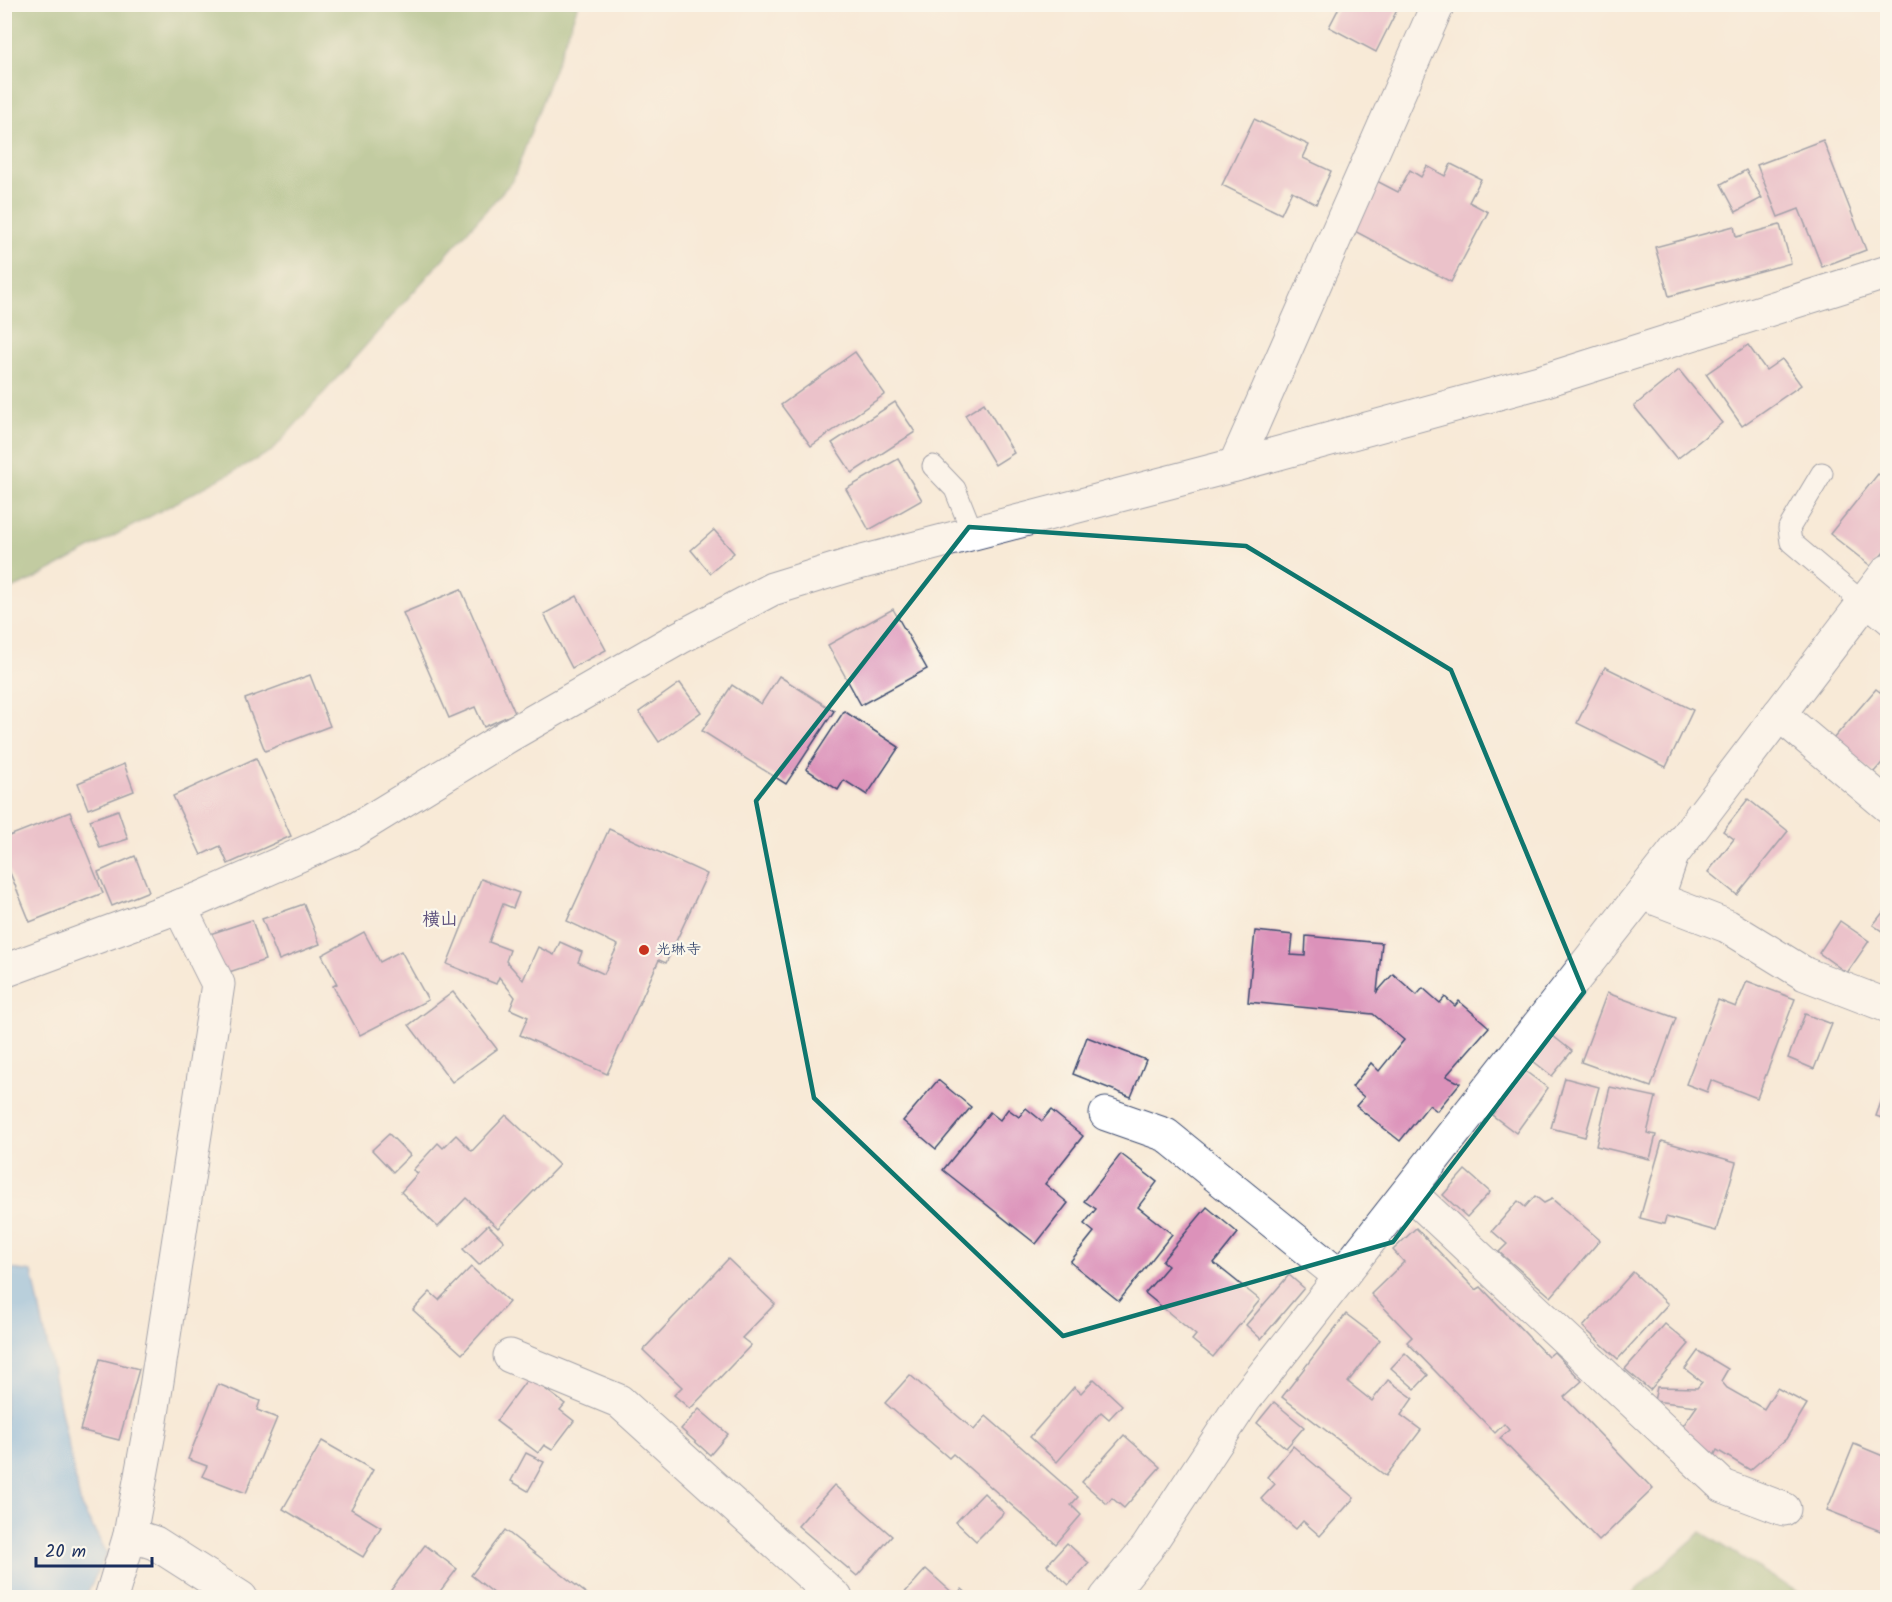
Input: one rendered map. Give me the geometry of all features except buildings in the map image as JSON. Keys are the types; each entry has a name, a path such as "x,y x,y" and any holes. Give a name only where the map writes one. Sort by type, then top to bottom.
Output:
{"street":[{"path":"1235,465 1438,4"},
{"path":"4,971 179,906 350,833 508,735 679,638 772,589 847,566 1235,465 1543,381 1887,272"},
{"path":"1106,1598 1147,1548 1245,1399 1672,855 1887,572"},
{"path":"1779,714 1887,806"},
{"path":"1672,855 1657,899 1727,926 1805,974 1887,1006"},
{"path":"111,1598 130,1536 150,1427 218,984 179,906"},
{"path":"1106,1114 1166,1135 1341,1277"},
{"path":"1409,1192 1723,1486 1784,1509"},
{"path":"510,1356 619,1401 836,1598"},
{"path":"130,1536 154,1543 241,1598"}],"lane":[{"path":"933,466 955,489 973,534"},
{"path":"1821,473 1789,528 1791,542 1887,624"}],"highlighted area":[{"path":"969,527 1246,546 1451,670 1584,992 1393,1242 1063,1336 814,1098 756,801"}],"green space":[{"path":"5,4 578,5 513,180 272,451 30,581 5,592"},
{"path":"1701,1532 1805,1597 1628,1597"}],"water":[{"path":"5,1268 32,1272 81,1506 107,1553 85,1597 5,1597"}],"place":[{"name":"光琳寺","path":"644,950"}],"district":[{"name":"横山","path":"440,920"}]}
